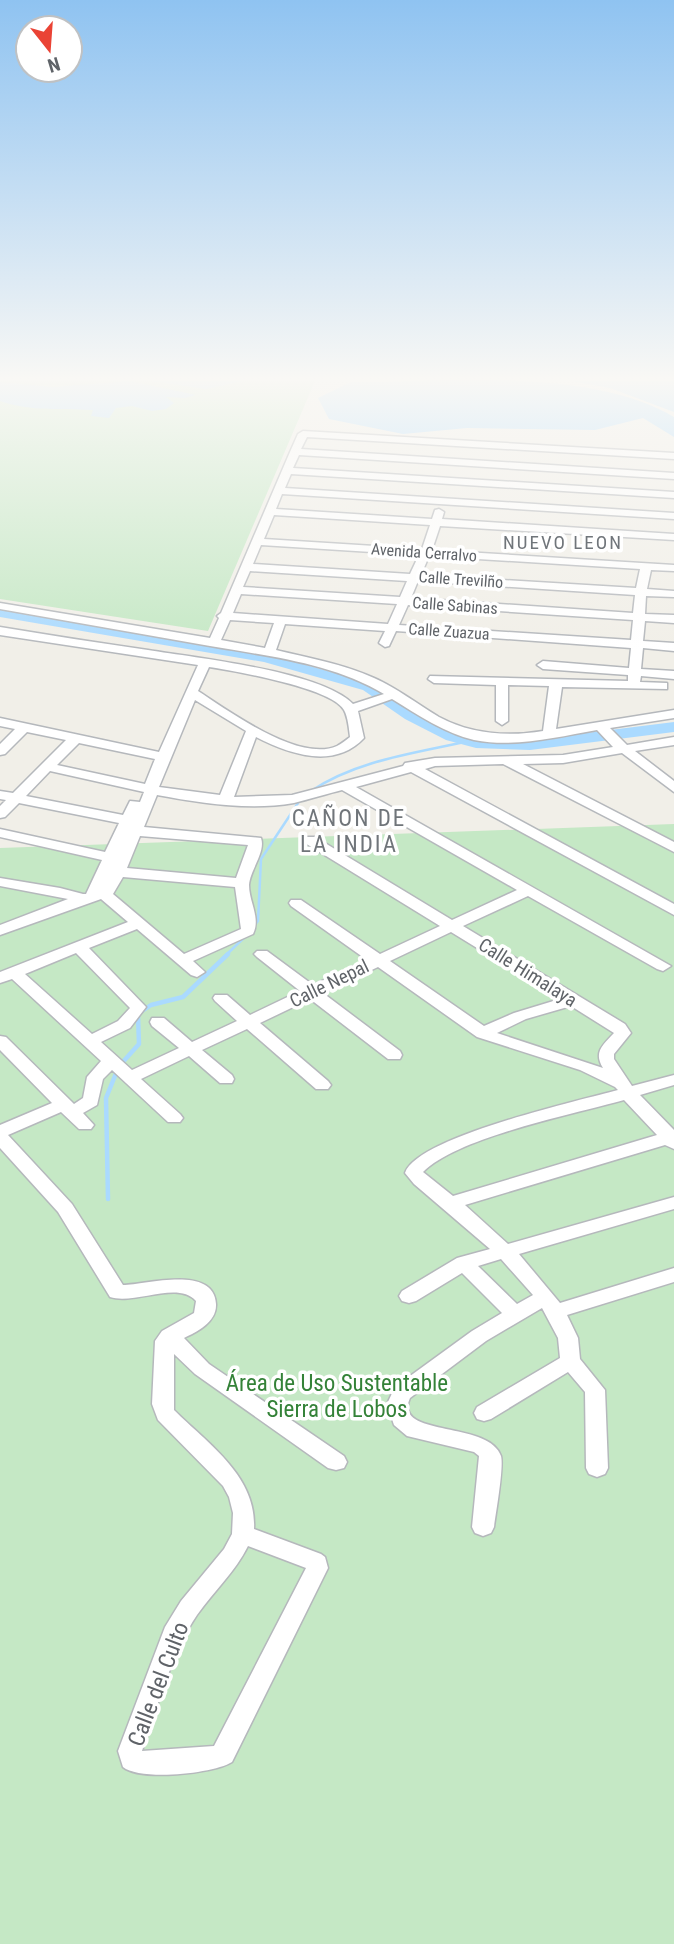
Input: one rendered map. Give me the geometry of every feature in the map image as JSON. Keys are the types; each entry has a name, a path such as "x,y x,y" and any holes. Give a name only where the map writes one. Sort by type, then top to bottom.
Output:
{"street":[{"path":"214,643 223,616 247,567 287,472"},
{"path":"300,472 674,495"},
{"path":"385,643 427,550 449,472"},
{"path":"622,472 674,475"},
{"path":"278,491 674,516"},
{"path":"269,512 674,537"},
{"name":"Avenida Cerralvo","path":"259,539 674,565"},
{"name":"Avenida Cerralvo","path":"427,550 646,566 674,565"},
{"path":"634,678 641,592 646,566"},
{"name":"Calle Trevilño","path":"247,567 674,594"},
{"name":"Calle Sabinas","path":"236,590 674,619"},
{"path":"0,606 269,652 339,668 371,681 391,696 437,721 476,736 507,738 549,735 674,714"},
{"name":"Calle Zuazua","path":"223,616 674,647"},
{"path":"269,652 281,620"},
{"path":"0,631 132,648 297,681 327,691 358,707 391,696"},
{"path":"132,648 149,633"},
{"path":"0,930 94,894 115,865 205,662"},
{"path":"543,665 634,678 663,686"},
{"path":"434,679 556,683 674,675"},
{"path":"455,697 457,680"},
{"path":"502,681 502,721"},
{"path":"549,735 556,683"},
{"path":"193,693 296,752 331,754 348,748 357,738 358,707"},
{"path":"0,722 164,757"},
{"path":"0,751 24,727"},
{"path":"602,728 674,788"},
{"path":"226,799 253,729"},
{"path":"0,814 76,738"},
{"path":"48,767 226,799 270,802 292,799 410,766 435,762 563,759 622,747 674,741"},
{"path":"504,760 674,848"},
{"path":"410,766 674,910"},
{"path":"343,785 663,966"},
{"path":"0,795 132,825 253,839 257,843 242,883 250,926 248,931 183,960"},
{"path":"0,832 115,865 242,883"},
{"name":"Calle Himalaya","path":"310,839 574,1000 623,1033 606,1053 606,1059 625,1089 672,1139"},
{"path":"0,882 60,892 94,894 138,923 197,972"},
{"name":"Calle Nepal","path":"131,1077 528,890"},
{"path":"296,903 483,1033 594,1069 625,1089"},
{"path":"138,923 7,975 112,1060 174,1118"},
{"path":"78,946 138,1007 134,1016 122,1026 89,1041"},
{"path":"262,954 394,1055"},
{"path":"221,998 322,1085"},
{"path":"483,1033 520,1016 574,1000"},
{"path":"159,1022 226,1079"},
{"path":"0,1041 85,1125"},
{"path":"112,1060 95,1077 91,1101 0,1135 65,1208 117,1292 182,1285 196,1289 205,1297 207,1307 203,1316 169,1336 163,1348 162,1404 165,1414 231,1480 242,1505 243,1534"},
{"path":"597,1468 594,1390 570,1361 572,1347 550,1305 506,1250 414,1173 416,1167 446,1149 485,1133 625,1089 674,1080"},
{"path":"451,1203 672,1139"},
{"path":"410,1296 464,1263 674,1203"},
{"path":"464,1263 515,1314"},
{"path":"482,1527 491,1458 487,1450 480,1445 414,1430 401,1419 397,1404 402,1393 479,1336 515,1314 674,1275"},
{"path":"169,1336 202,1369 336,1462"},
{"path":"484,1413 570,1361"},
{"name":"Calle del Culto","path":"243,1534 313,1562 317,1564 317,1568 223,1754 215,1759 137,1763 132,1759 130,1751 173,1634 189,1608 232,1556 243,1534"}],"green space":[{"path":"0,472 276,472 208,631 0,599"},
{"name":"Área de Uso Sustentable Sierra de Lobos","path":"674,824 674,1944 0,1944 0,848"}],"waterway":[{"path":"0,613 266,658 368,687 411,716 452,737 476,743 530,745 674,727"},
{"path":"311,791 329,780 367,765 469,741"},
{"path":"254,926 258,921 261,859 300,800"},
{"path":"226,955 247,935"},
{"path":"142,1011 151,1005 183,997 228,954"},
{"path":"121,1064 139,1044 138,1016"},
{"path":"108,1199 106,1098 117,1071"}],"district":[{"name":"NUEVO LEON","path":"563,542"},
{"name":"CAÑON DE LA INDIA","path":"349,831"}]}
